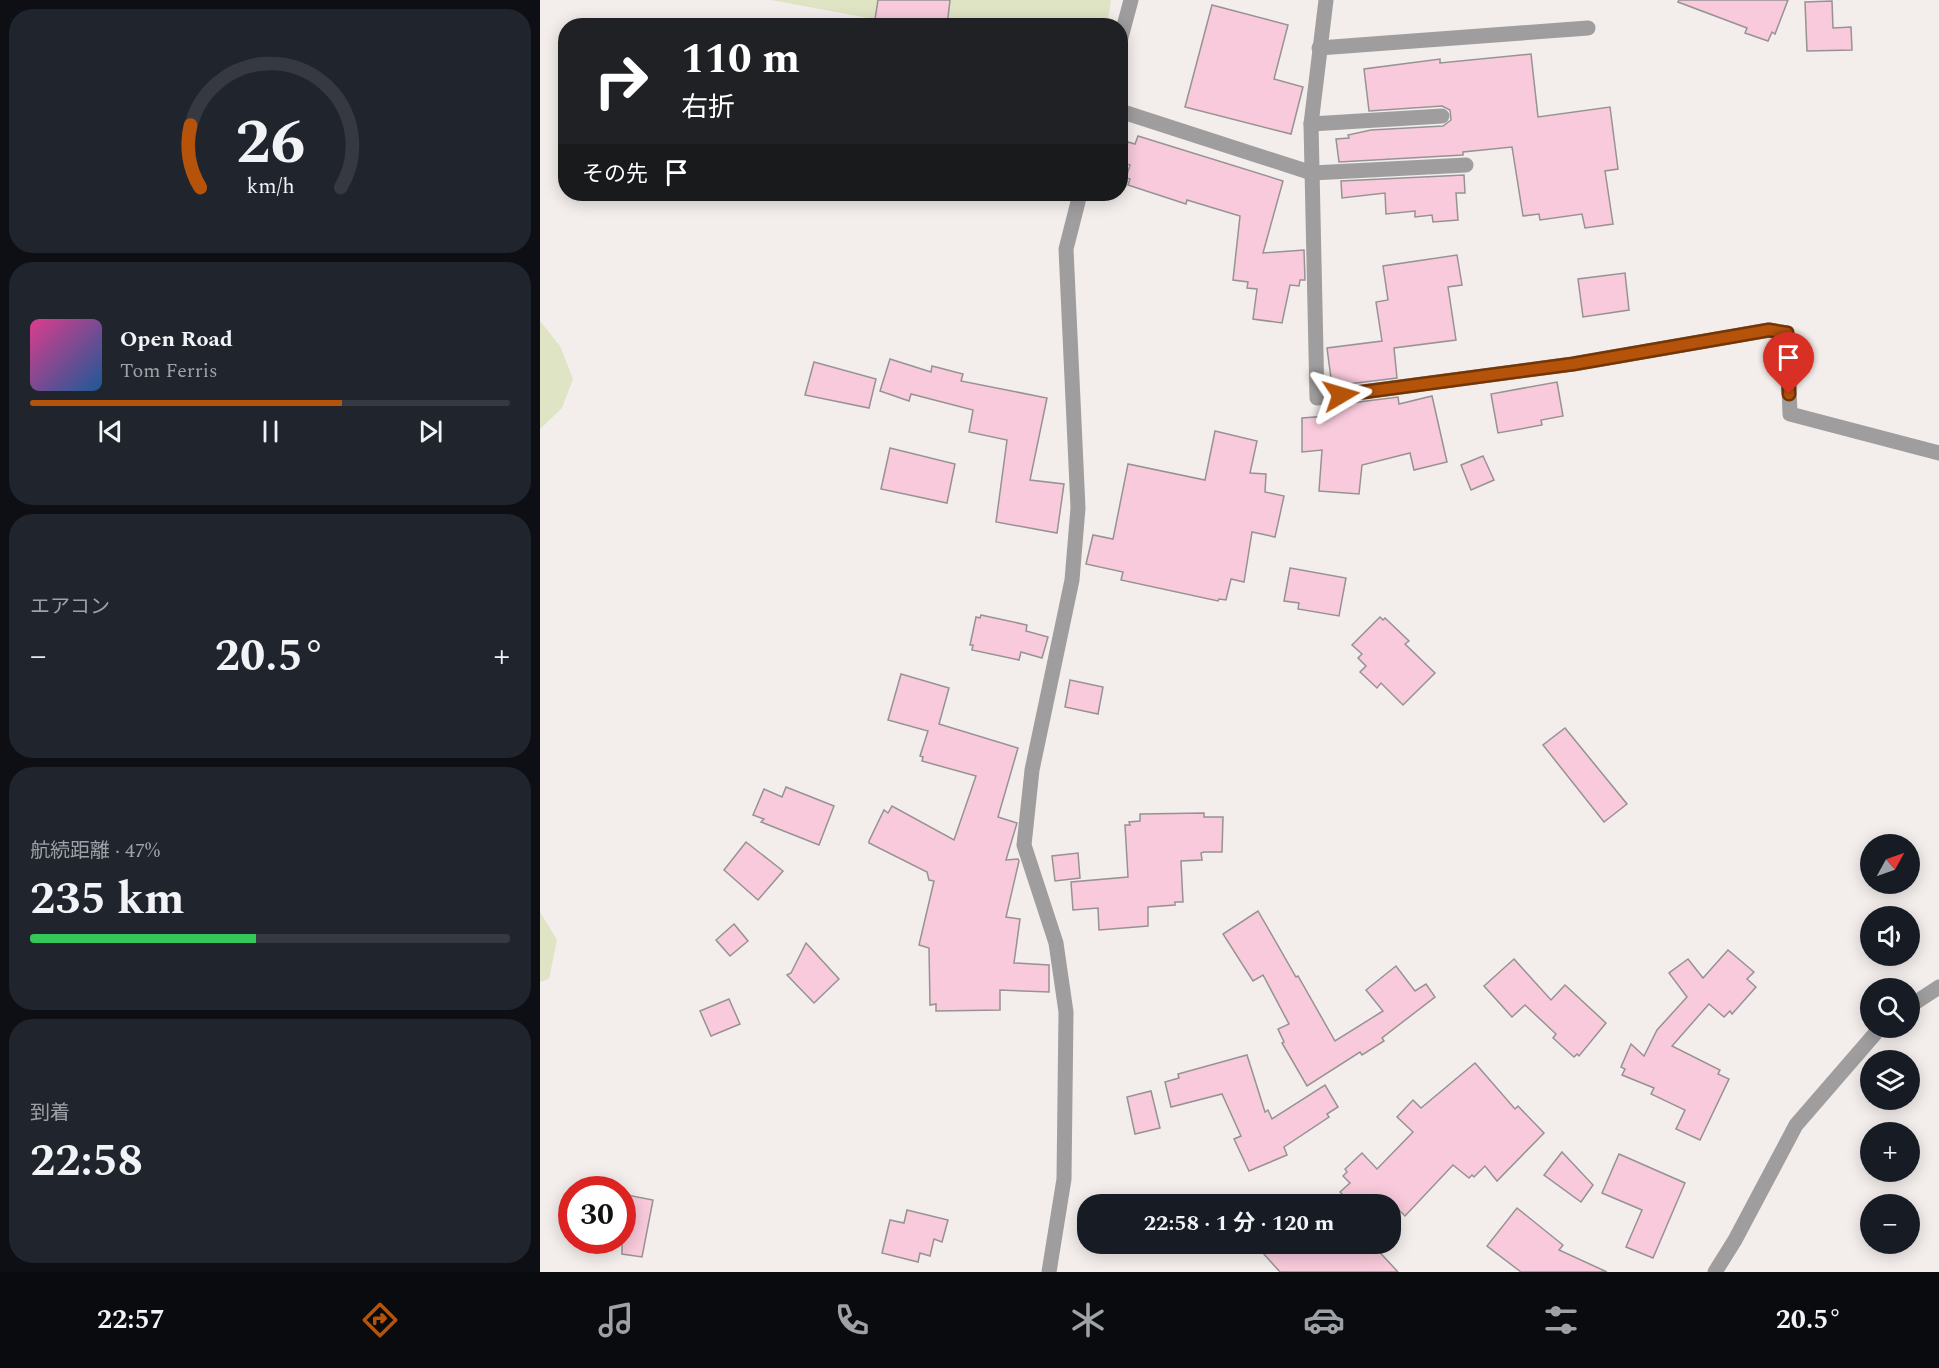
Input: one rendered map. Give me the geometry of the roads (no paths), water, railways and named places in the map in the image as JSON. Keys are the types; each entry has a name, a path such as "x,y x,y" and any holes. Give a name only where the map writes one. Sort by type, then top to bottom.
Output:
{"street":[{"path":"1126,18 1131,0"},
{"path":"1326,0 1311,124 1317,398 1573,364 1769,330 1787,333 1790,414 1939,453"},
{"path":"1319,48 1588,28"},
{"path":"1128,114 1312,172 1466,165"},
{"path":"1311,124 1442,116"},
{"path":"1049,1272 1064,1179 1066,1012 1056,944 1024,845 1032,770 1072,580 1078,508 1066,249 1078,201"},
{"path":"1920,999 1939,987"},
{"path":"1715,1272 1735,1240 1796,1125 1871,1038"}]}
